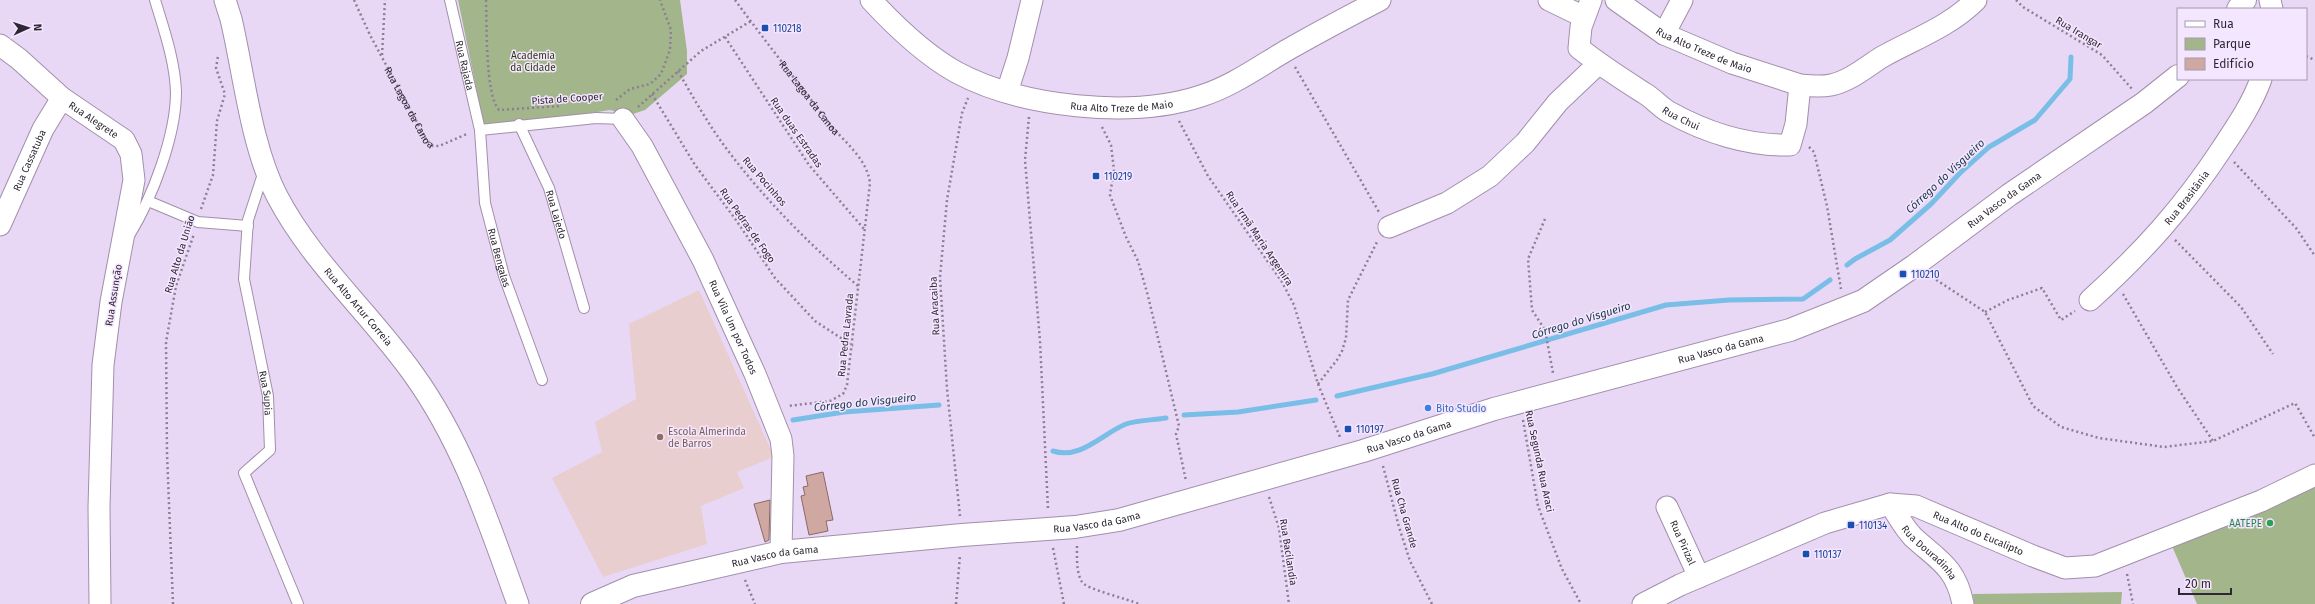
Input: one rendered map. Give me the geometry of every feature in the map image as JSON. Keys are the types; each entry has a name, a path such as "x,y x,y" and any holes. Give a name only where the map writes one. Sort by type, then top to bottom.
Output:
{"main road":[{"path":"2239,8 2245,0"},
{"name":"Rua Vasco da Gama","path":"592,604 633,586 781,552 962,535 1075,527 1119,520 1190,502 1377,447 1519,402 1790,330 1863,301 1914,266 1978,216 2144,103 2177,77"}],"street":[{"name":"Rua Alto Artur Correia","path":"225,0 236,39 248,103 276,194 301,235 402,359 445,422 476,488 518,604"},
{"name":"Rua Alto Treze de Maio","path":"871,0 896,27 956,72 1007,92 1053,103 1100,106 1170,103 1201,96 1230,84 1370,2"},
{"path":"1007,92 1018,58 1032,0"},
{"path":"1549,0 1588,8"},
{"name":"Rua Alto Treze de Maio","path":"1616,0 1664,34 1732,63 1800,85"},
{"path":"1664,34 1682,0"},
{"path":"1790,145 1796,124 1800,85 1832,85 1855,74 1882,57 1947,24 1966,10 1976,0"},
{"name":"Rua Chui","path":"1588,8 1579,40 1579,48 1598,64 1614,72 1667,111 1694,126 1760,144 1790,145"},
{"name":"Rua Alegrete","path":"0,45 20,59 62,98 124,140 131,154 134,180 121,245"},
{"path":"1389,226 1447,203 1490,176 1526,142 1558,102 1598,64"},
{"name":"Rua Brasitânia","path":"2090,300 2164,228 2198,186 2255,96 2262,80"},
{"name":"Rua Cassatuba","path":"0,225 44,129 62,98"},
{"name":"Rua Vila Um por Todos","path":"618,111 642,146 703,260 769,407 781,440 783,456 781,552"},
{"name":"Rua Assunção","path":"100,604 99,507 103,365 121,245"},
{"name":"Rua Alto do Eucalipto","path":"1643,604 1699,577 1825,522 1890,504 1916,506 2033,556 2065,568 2095,566 2261,501 2315,475"},
{"name":"Rua Douradinha","path":"1890,504 1912,536 1944,562 1952,573 1961,592 1963,604"},
{"name":"Rua Pirizal","path":"1667,507 1699,577"}],"lane":[{"name":"Rua Assunção","path":"121,245 139,219 148,201 165,151 176,93 170,54 155,0"},
{"name":"Rua Rajada","path":"450,0 480,130"},
{"path":"480,130 519,124 596,118 618,111"},
{"name":"Rua Lajedo","path":"519,124 549,188 584,308"},
{"name":"Rua Bengalas","path":"480,130 485,203 504,276 542,380"},
{"name":"Rua Supia","path":"266,165 248,226 244,279 268,396 270,450 244,473 298,604"},
{"path":"148,201 198,222 248,226"}],"path":[{"name":"Rua Lagoa da Canoa","path":"354,0 382,57 431,145 439,146 480,130"},
{"path":"382,57 385,0"},
{"name":"Pista de Cooper","path":"486,0 490,83 495,105 499,110 567,106"},
{"name":"Pista de Cooper","path":"618,111 630,90 650,84 661,74 670,50 671,30 660,0"},
{"name":"Rua Lagoa da Canoa","path":"735,0 828,122 860,158 870,177 870,201"},
{"name":"Rua Irangar","path":"2016,0 2023,7 2102,55 2144,103"},
{"path":"618,111 652,94 701,51 751,21"},
{"name":"Rua duas Estradas","path":"724,37 809,165 864,230"},
{"name":"Rua Alto da União","path":"173,604 167,454 166,342 176,286 213,176 217,121 225,94 216,68 219,50"},
{"path":"1285,52 1389,226 1362,269 1348,300 1346,338 1342,351 1337,360 1318,384"},
{"name":"Rua Pocinhos","path":"678,71 726,148 765,194 821,255 859,286"},
{"name":"Rua Aracaiba","path":"956,604 962,535 947,389 940,277 947,200 962,113 974,79"},
{"name":"Rua Pedras de Fogo","path":"652,94 695,165 736,220 775,278 815,321 853,346"},
{"path":"1031,97 1024,160 1040,341 1049,529 1064,604"},
{"name":"Rua Irmã Maria Argemira","path":"1170,103 1208,176 1282,282 1294,305 1318,384 1349,455"},
{"path":"1100,106 1103,130 1111,145 1114,170 1110,196 1126,237 1138,261 1152,310 1179,426 1176,434 1190,502"},
{"path":"1790,145 1806,146 1814,152 1827,206 1845,309"},
{"path":"2222,149 2296,228 2315,256"},
{"name":"Rua Pedra Lavrada","path":"769,407 811,404 838,398 847,385 853,346 864,230 870,201"},
{"path":"1545,219 1528,259 1532,310 1545,330 1556,392"},
{"path":"2164,228 2241,307 2273,354"},
{"path":"1914,266 1985,312 2033,406 2061,427 2099,438 2164,447 2212,441 2296,403 2315,438"},
{"path":"2114,278 2177,386 2212,441"},
{"path":"1985,312 2008,300 2042,288 2061,320 2090,300"},
{"name":"Rua Segunda Rua Araci","path":"1519,402 1529,444 1532,474 1538,506 1562,569 1581,604"},
{"name":"Rua Cha Grande","path":"1377,447 1410,561 1432,604"},
{"name":"Rua Bacilandia","path":"1264,480 1279,528 1289,604"},
{"path":"1075,527 1078,563 1083,584 1088,588 1124,597 1139,604"},
{"path":"2123,556 2133,604"},
{"path":"739,561 755,604"}],"shaded area":[{"name":"Escola Almerinda de Barros","path":"699,290 774,457 737,472 744,488 701,506 707,544 603,577 552,478 602,452 595,422 636,399 629,324"}],"green space":[{"name":"Academia da Cidade","path":"458,0 680,0 687,51 687,74 645,110 630,115 610,110 485,130"},
{"name":"AATEPE","path":"2315,481 2315,604 2197,604 2172,546"},
{"path":"2122,592 2121,604 1974,604 1973,594"}],"building":[{"path":"823,472 833,520 826,521 828,531 809,535 801,496 805,495 803,487 808,486 806,476"},
{"path":"770,500 769,540 765,542 754,504"}],"waterway":[{"name":"Córrego do Visgueiro","path":"1847,265 1890,240 1931,204 1960,173 1989,147 2035,120 2070,79 2071,57"},
{"name":"Córrego do Visgueiro","path":"1337,396 1432,374 1666,305 1729,300 1803,299 1830,280"},
{"name":"Córrego do Visgueiro","path":"1184,415 1238,412 1316,400"},
{"name":"Córrego do Visgueiro","path":"793,420 844,412 939,405"},
{"name":"Córrego do Visgueiro","path":"1053,451 1063,453 1073,452 1082,449 1126,424 1166,418"}],"place":[{"name":"110218","path":"765,28"},
{"name":"110219","path":"1096,176"},
{"name":"110210","path":"1903,274"},
{"name":"Bito Studio","path":"1428,408"},
{"name":"110197","path":"1348,429"},
{"name":"Escola Almerinda de Barros","path":"660,437"},
{"name":"AATEPE","path":"2270,523"},
{"name":"110134","path":"1851,525"},
{"name":"110137","path":"1806,554"}]}
